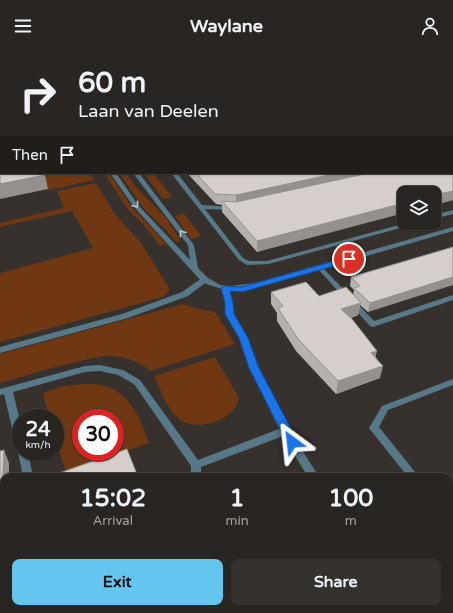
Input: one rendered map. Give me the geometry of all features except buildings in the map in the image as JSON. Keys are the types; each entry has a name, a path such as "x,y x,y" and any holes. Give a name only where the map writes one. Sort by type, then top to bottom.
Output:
{"street":[{"path":"114,174 136,206 205,280 213,285 225,288 242,289 453,229"},
{"path":"137,174 191,245 195,268"},
{"path":"175,174 241,258 247,263 266,263 397,227"},
{"path":"200,206 236,209"},
{"path":"441,215 453,212"},
{"path":"320,268 373,324 453,297"},
{"path":"0,350 125,316 185,294 205,280"},
{"path":"225,288 230,314 243,338 254,368 285,431 311,473"},
{"path":"12,416 4,391 85,369 100,368 120,372 137,382 196,466 196,473"},
{"path":"411,473 374,428 385,408 453,382"},
{"path":"196,466 285,431"},
{"path":"25,461 27,473"}],"shaded area":[{"path":"41,174 91,174 94,180 49,190"},
{"path":"105,174 110,174 133,209 166,244 160,246 149,231 127,208"},
{"path":"120,174 127,174 134,185 166,218 181,241 176,242 145,210"},
{"path":"145,174 154,174 172,197 163,199"},
{"path":"96,183 114,213 141,243 170,290 163,297 0,342 0,273 93,248 72,211 0,227 0,223 64,208 57,191"},
{"path":"184,214 201,236 191,239 175,216"},
{"path":"183,304 198,309 215,312 235,344 151,371 141,364 131,360 114,356 105,356 63,365 0,383 0,354"},
{"path":"215,357 239,398 235,407 229,414 220,420 211,423 200,425 190,424 181,420 168,406 154,376"},
{"path":"83,384 105,386 114,390 122,395 134,409 149,443 124,452 124,409 72,409 72,461 97,461 66,472 63,461 64,461 64,409 47,409 43,393 64,386"}],"route":[{"path":"292,442 285,431 254,368 243,338 230,314 225,288 242,289 349,259"}]}
